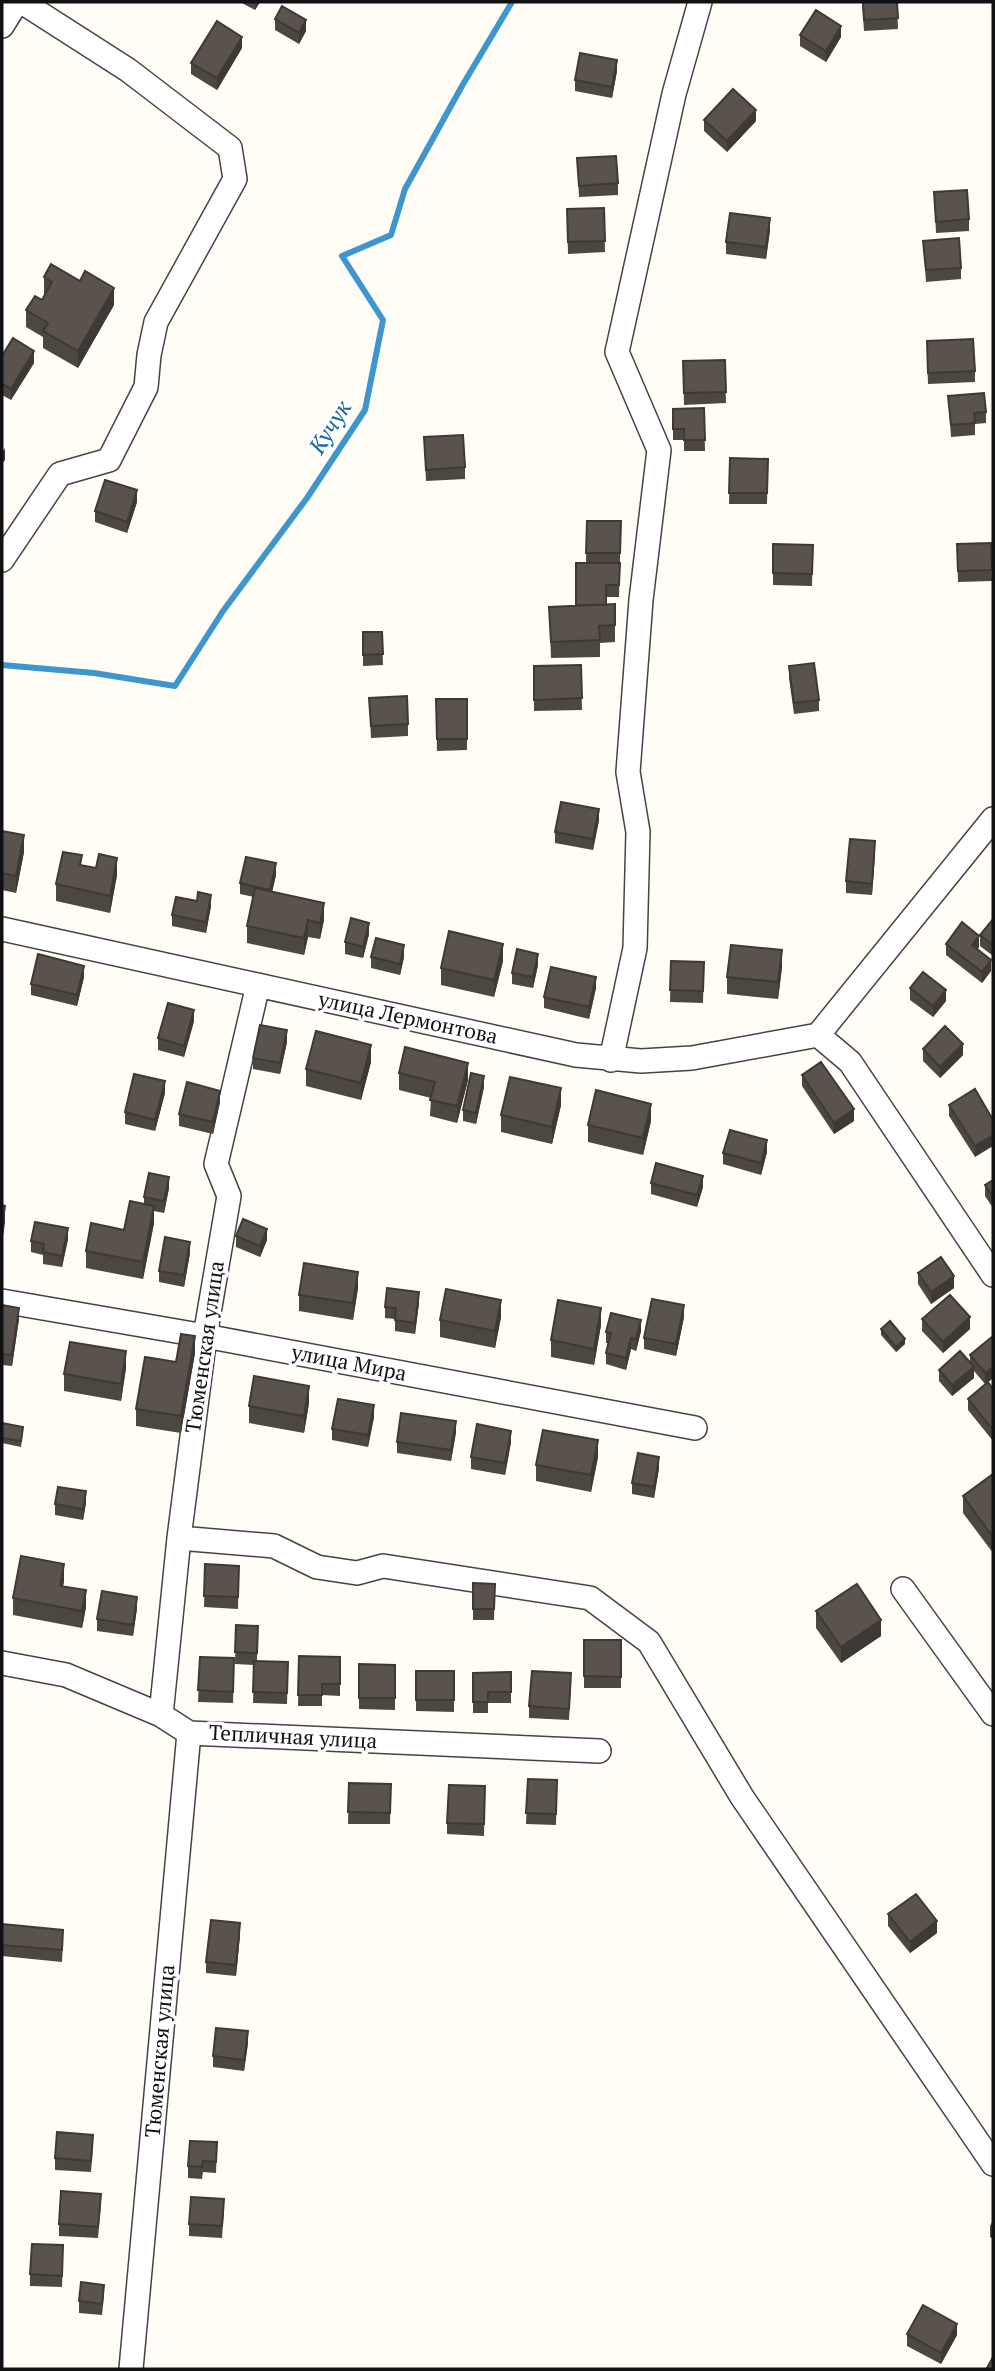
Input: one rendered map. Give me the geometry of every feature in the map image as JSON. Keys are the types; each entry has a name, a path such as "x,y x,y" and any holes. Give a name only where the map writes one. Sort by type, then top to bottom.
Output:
{"street":[{"path":"2,26 20,2 128,70 230,148 235,180 156,322 146,387 109,460 60,474 2,560"},
{"path":"611,1060 635,948 638,832 628,772 641,600 659,450 617,352 674,94 700,2"},
{"path":"993,819 818,1035 849,1062 993,1275"},
{"name":"улица Лермонтова","path":"2,929 576,1055 611,1060 692,1058 818,1035"},
{"name":"Тюменская улица","path":"162,1715 179,1538 205,1336 229,1196 216,1164 258,985"},
{"name":"улица Мира","path":"2,1301 205,1336 695,1429"},
{"path":"179,1538 274,1546 317,1567 357,1573 383,1566 590,1598 649,1642 742,1797 993,2164"},
{"path":"903,1589 993,1714"},
{"name":"Тепличная улица","path":"2,1663 66,1675 162,1715 190,1733 599,1751"},
{"name":"Тюменская улица","path":"131,2369 190,1733"}],"building":[{"path":"863,2 897,2 898,18 864,20"},
{"path":"282,6 306,20 299,33 275,19"},
{"path":"816,10 841,26 826,51 800,35"},
{"path":"217,21 242,37 217,78 191,63"},
{"path":"580,53 617,60 612,87 575,80"},
{"path":"733,89 756,110 727,141 704,120"},
{"path":"616,156 618,183 579,186 577,158"},
{"path":"967,190 969,219 936,222 934,192"},
{"path":"604,208 605,241 568,242 567,209"},
{"path":"730,213 770,218 766,247 726,242"},
{"path":"959,238 961,268 926,270 923,241"},
{"path":"51,264 80,281 85,271 114,288 78,351 43,331 48,323 26,310 35,296 42,300 52,282 44,277"},
{"path":"13,338 34,351 11,389 2,383 2,356"},
{"path":"973,339 975,371 928,373 927,341"},
{"path":"725,360 726,392 684,393 683,361"},
{"path":"984,393 986,412 974,413 975,423 951,425 948,396"},
{"path":"704,408 705,440 684,440 684,429 673,429 673,409"},
{"path":"463,435 465,467 426,470 424,437"},
{"path":"730,458 768,459 767,493 729,493"},
{"path":"105,480 137,490 127,522 95,511"},
{"path":"587,521 621,521 620,553 586,553"},
{"path":"991,543 992,570 958,571 957,544"},
{"path":"773,544 813,545 812,574 773,573"},
{"path":"576,563 620,563 619,585 606,585 606,605 576,605"},
{"path":"615,604 615,625 599,626 600,640 551,642 549,607"},
{"path":"363,632 382,632 383,654 363,655"},
{"path":"814,663 819,700 794,703 789,666"},
{"path":"581,665 582,698 534,700 534,666"},
{"path":"407,696 408,724 371,726 369,698"},
{"path":"436,699 467,699 467,739 437,739"},
{"path":"561,802 599,809 593,839 555,832"},
{"path":"2,831 24,835 16,876 2,873"},
{"path":"850,839 875,841 872,884 846,881"},
{"path":"63,852 82,855 80,865 96,868 99,854 117,858 110,896 56,884"},
{"path":"246,857 276,863 270,890 240,883"},
{"path":"255,888 324,903 320,923 308,920 304,938 247,926"},
{"path":"198,892 211,895 206,922 172,915 176,897 197,901"},
{"path":"351,918 369,923 363,947 345,942"},
{"path":"993,919 993,945 980,935"},
{"path":"962,922 979,936 972,945 991,960 982,972 946,944"},
{"path":"449,931 503,944 494,980 441,968"},
{"path":"376,938 404,945 400,964 371,957"},
{"path":"731,945 782,950 778,982 727,977"},
{"path":"517,949 538,954 533,977 512,973"},
{"path":"38,954 84,966 77,995 31,984"},
{"path":"671,961 704,962 703,991 670,990"},
{"path":"551,967 596,977 589,1007 544,997"},
{"path":"923,972 946,990 933,1006 910,988"},
{"path":"168,1003 194,1010 184,1046 158,1038"},
{"path":"260,1025 287,1030 280,1063 253,1058"},
{"path":"945,1026 963,1044 940,1067 923,1049"},
{"path":"316,1031 371,1045 361,1083 306,1069"},
{"path":"405,1047 468,1063 457,1106 430,1100 435,1082 399,1073"},
{"path":"821,1062 854,1109 834,1123 802,1075"},
{"path":"471,1073 484,1076 476,1113 463,1110"},
{"path":"134,1074 165,1081 155,1120 125,1112"},
{"path":"510,1077 561,1088 552,1127 501,1115"},
{"path":"187,1082 220,1091 213,1122 179,1114"},
{"path":"975,1089 993,1120 993,1135 975,1146 949,1105"},
{"path":"596,1090 651,1104 643,1138 588,1125"},
{"path":"730,1130 767,1140 761,1163 723,1153"},
{"path":"656,1163 703,1176 697,1195 651,1183"},
{"path":"149,1173 169,1177 164,1201 144,1197"},
{"path":"993,1180 993,1197 985,1185"},
{"path":"130,1201 154,1206 143,1262 86,1251 91,1223 124,1230"},
{"path":"2,1205 5,1206 2,1227"},
{"path":"243,1219 267,1229 260,1246 236,1236"},
{"path":"35,1222 68,1228 62,1256 43,1252 44,1244 31,1241"},
{"path":"165,1237 190,1242 184,1275 159,1271"},
{"path":"941,1257 954,1276 931,1292 918,1273"},
{"path":"304,1263 358,1272 353,1303 299,1295"},
{"path":"387,1288 419,1292 415,1323 395,1320 396,1308 385,1307"},
{"path":"446,1289 501,1300 495,1331 440,1320"},
{"path":"950,1295 970,1317 943,1342 922,1319"},
{"path":"652,1299 684,1305 676,1344 644,1338"},
{"path":"558,1300 601,1308 594,1349 551,1340"},
{"path":"2,1305 19,1308 12,1355 2,1354"},
{"path":"611,1313 641,1320 636,1339 631,1338 626,1358 606,1353 611,1333 606,1332"},
{"path":"890,1321 905,1339 896,1347 881,1329"},
{"path":"181,1334 195,1336 181,1416 136,1409 145,1357 176,1362"},
{"path":"993,1336 993,1367 985,1373 970,1355"},
{"path":"70,1342 126,1351 121,1384 64,1374"},
{"path":"960,1351 974,1367 952,1385 939,1370"},
{"path":"254,1376 309,1386 304,1416 249,1406"},
{"path":"988,1382 993,1389 993,1430 968,1399"},
{"path":"338,1399 374,1405 368,1435 332,1429"},
{"path":"401,1413 456,1421 451,1450 397,1442"},
{"path":"2,1423 23,1427 21,1441 2,1438"},
{"path":"477,1424 511,1431 505,1463 471,1457"},
{"path":"543,1430 598,1440 591,1475 536,1465"},
{"path":"638,1453 659,1457 654,1487 632,1483"},
{"path":"993,1474 993,1537 963,1496"},
{"path":"58,1487 86,1491 83,1509 55,1504"},
{"path":"21,1556 64,1564 60,1586 86,1590 82,1611 13,1598"},
{"path":"205,1564 239,1566 238,1597 204,1596"},
{"path":"473,1583 495,1584 494,1609 473,1609"},
{"path":"857,1584 881,1620 841,1647 816,1611"},
{"path":"102,1591 137,1597 133,1625 97,1619"},
{"path":"236,1625 258,1626 257,1653 235,1652"},
{"path":"584,1640 621,1640 621,1677 584,1676"},
{"path":"299,1656 340,1657 340,1684 322,1684 322,1695 298,1695"},
{"path":"200,1657 234,1658 233,1692 198,1690"},
{"path":"254,1661 288,1662 287,1693 253,1692"},
{"path":"359,1664 395,1665 395,1698 359,1698"},
{"path":"416,1671 454,1671 454,1700 416,1700"},
{"path":"532,1671 571,1673 569,1709 529,1706"},
{"path":"511,1672 511,1692 488,1692 488,1702 473,1702 473,1673"},
{"path":"528,1779 557,1780 556,1814 526,1813"},
{"path":"349,1783 391,1784 390,1813 348,1812"},
{"path":"449,1785 485,1786 484,1824 447,1823"},
{"path":"916,1894 937,1921 910,1942 888,1914"},
{"path":"211,1920 240,1923 236,1965 206,1962"},
{"path":"2,1924 63,1930 62,1950 2,1945"},
{"path":"216,2028 248,2031 244,2060 213,2056"},
{"path":"57,2132 93,2135 91,2161 55,2158"},
{"path":"190,2141 217,2142 216,2162 203,2161 202,2167 188,2166"},
{"path":"61,2191 101,2194 98,2227 59,2224"},
{"path":"191,2197 224,2199 222,2226 189,2224"},
{"path":"32,2244 63,2245 62,2276 30,2274"},
{"path":"81,2282 104,2285 102,2304 79,2301"},
{"path":"923,2305 957,2324 941,2353 907,2334"},
{"path":"993,2357 993,2369 987,2368"}],"waterway":[{"name":"Кучук","path":"2,665 94,673 175,686 223,611 307,498 365,410 383,320 342,256 391,235 405,189 512,2"}]}
